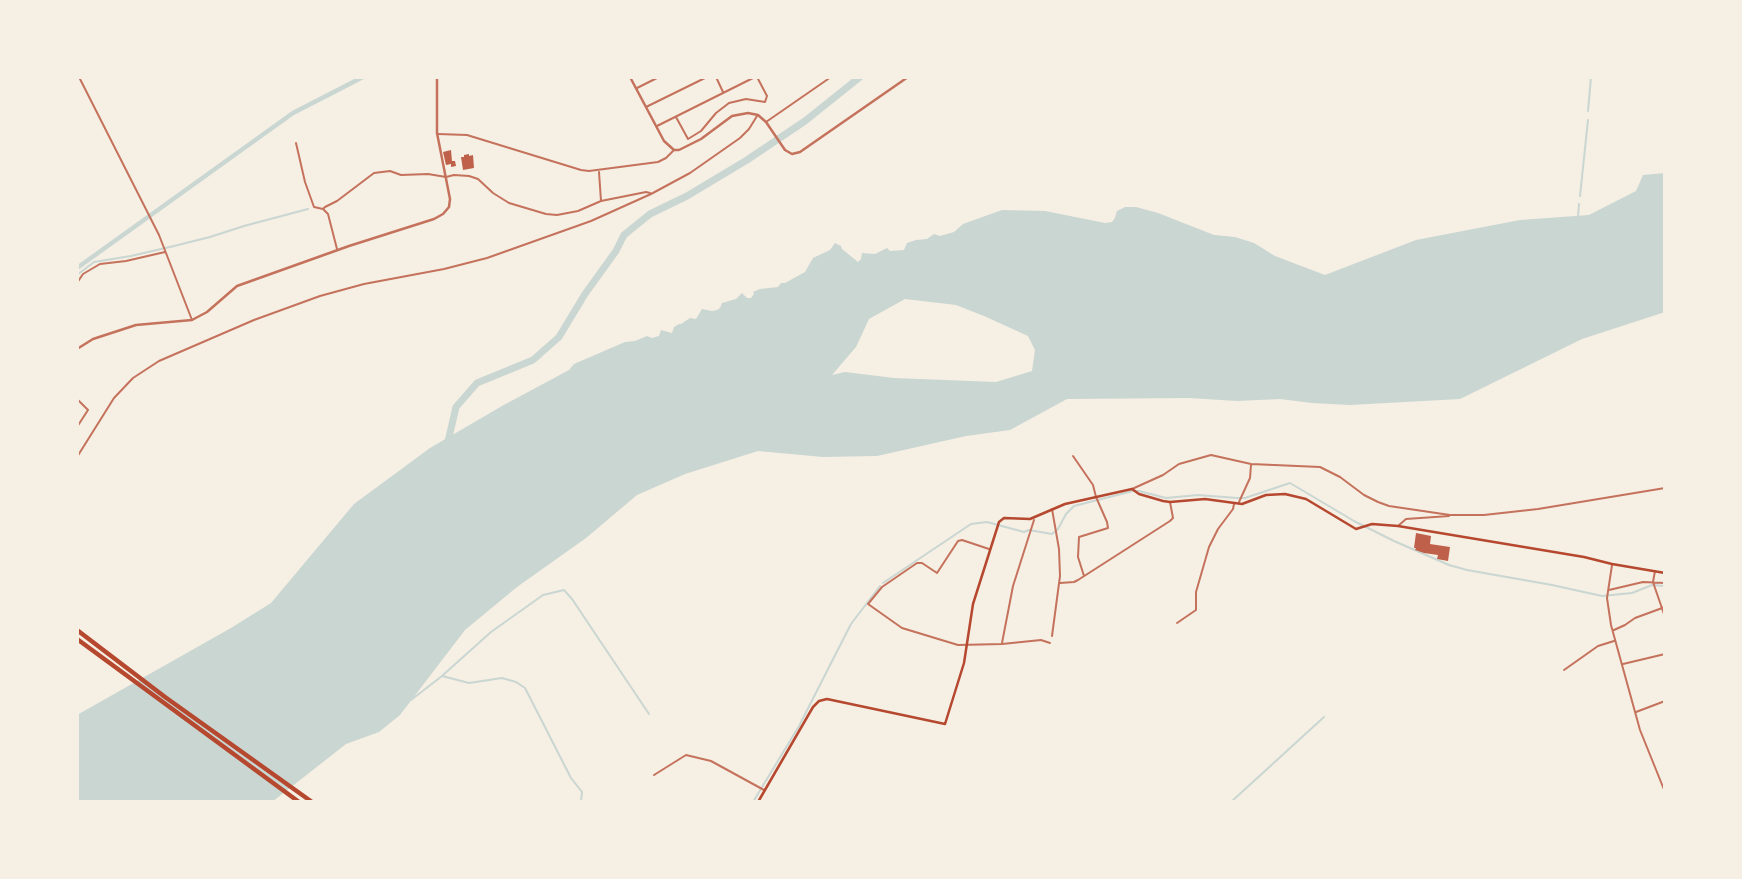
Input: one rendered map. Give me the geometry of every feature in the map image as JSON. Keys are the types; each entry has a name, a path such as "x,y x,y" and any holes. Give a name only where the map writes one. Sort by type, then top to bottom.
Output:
{"highway":[{"path":"77,631 312,802"},
{"path":"77,639 299,802"}],"main road":[{"path":"758,802 819,701 827,699 945,724 962,670 971,611 1000,519 1026,519 1065,504 1132,489 1139,494 1170,502 1205,499 1239,504 1266,495 1292,495 1306,499 1356,529 1372,524 1398,526 1665,573"}],"street":[{"path":"79,77 166,252 192,320"},
{"path":"77,349 93,340 136,325 192,320 207,312 237,286 446,212 450,203 437,134 437,77"},
{"path":"629,77 664,141 674,150"},
{"path":"636,89 659,77"},
{"path":"645,108 707,77"},
{"path":"716,77 724,93"},
{"path":"656,127 676,117 756,77 767,96 765,102 746,99 729,103 716,113 701,131 688,139 676,117"},
{"path":"767,123 831,77"},
{"path":"437,134 467,135 580,170 599,171 666,159 674,150 692,145 736,114 748,113 767,123 785,150 796,154 908,77"},
{"path":"77,457 120,391 149,366 176,352 287,307 328,294 488,258 580,225 651,194 690,173 733,143 749,129 758,116"},
{"path":"296,143 302,174 314,207 323,209 328,214 337,250"},
{"path":"323,209 374,173 390,171 401,175 473,177 503,200 557,215 601,201 646,192 651,194"},
{"path":"599,171 601,201"},
{"path":"77,283 83,274 100,264 166,252"},
{"path":"77,399 88,410 77,427"},
{"path":"1132,489 1163,475 1179,464 1208,455 1251,464 1320,467 1378,502 1450,515"},
{"path":"1073,456 1091,481 1108,528 1079,537 1077,557 1084,576"},
{"path":"1239,504 1250,478 1251,464"},
{"path":"1398,526 1406,519 1538,509 1665,488"},
{"path":"1060,583 1074,582 1170,521 1173,518 1170,502"},
{"path":"1177,623 1196,610 1196,592 1209,547 1234,503"},
{"path":"1052,509 1059,549 1060,583 1052,636"},
{"path":"1002,644 1013,586 1034,517"},
{"path":"990,550 958,541 937,573 917,563 882,587 868,604 909,631 958,645 1041,640 1050,643"},
{"path":"1612,564 1608,608 1613,631 1640,730 1665,792"},
{"path":"1655,571 1654,582 1665,617"},
{"path":"1608,590 1643,582 1665,583"},
{"path":"1613,631 1635,618 1663,608"},
{"path":"1564,670 1598,646 1616,640"},
{"path":"1622,664 1665,654"},
{"path":"1635,712 1665,701"},
{"path":"654,775 686,755 711,761 765,790"}],"shaded area":[{"path":"1665,173 1665,312 1582,339 1460,399 1350,405 1280,399 1067,399 1010,430 966,436 877,456 823,457 758,451 685,474 637,495 586,538 517,587 465,630 400,715 379,732 346,744 272,802 77,802 77,715 271,603 354,504 430,448 569,370 574,364 625,342 659,336 661,330 672,333 674,327 679,324 690,318 696,319 702,309 717,310 722,303 736,299 742,293 751,298 753,292 760,289 778,287 805,272 813,258 830,250 835,243 858,262 862,253 875,254 887,248 890,251 904,250 907,243 927,239 934,234 940,236 954,232 963,224 1002,210 1045,211 1105,223 1112,222 1117,211 1125,207 1136,207 1214,235 1235,237 1254,243 1275,256 1325,275 1416,240 1520,220 1589,215 1636,191 1643,175","holes":["905,299 956,305 1028,336 1035,350 1032,371 996,382 894,378 845,372 832,375 856,347 869,319"]}],"building":[{"path":"451,150 452,161 455,161 456,166 451,167 451,164 446,165 443,152"},
{"path":"473,155 474,168 463,170 461,157"},
{"path":"1416,533 1431,536 1430,544 1450,547 1448,561 1437,559 1438,555 1415,550"}],"waterway":[{"path":"77,268 293,113 363,77"},
{"path":"447,446 456,407 477,383 533,360 559,337 624,235 650,214 687,196 747,160 805,121 860,77"},
{"path":"1588,111 1591,77"},
{"path":"1580,196 1588,120"},
{"path":"1578,217 1579,204"},
{"path":"77,275 94,262 174,246 308,209"},
{"path":"883,583 971,524 987,522 1024,532 1029,530 1052,534 1074,506 1133,491 1166,498 1198,495 1245,498 1290,483 1394,541 1467,570 1602,596 1632,593 1652,585 1665,586"},
{"path":"753,802 799,726 851,624 880,586"},
{"path":"443,675 491,632 543,595 564,590 649,714"},
{"path":"411,700 442,676 469,683 502,678 516,682 525,688 571,778 582,792 581,802"},
{"path":"1231,802 1324,717"}]}
